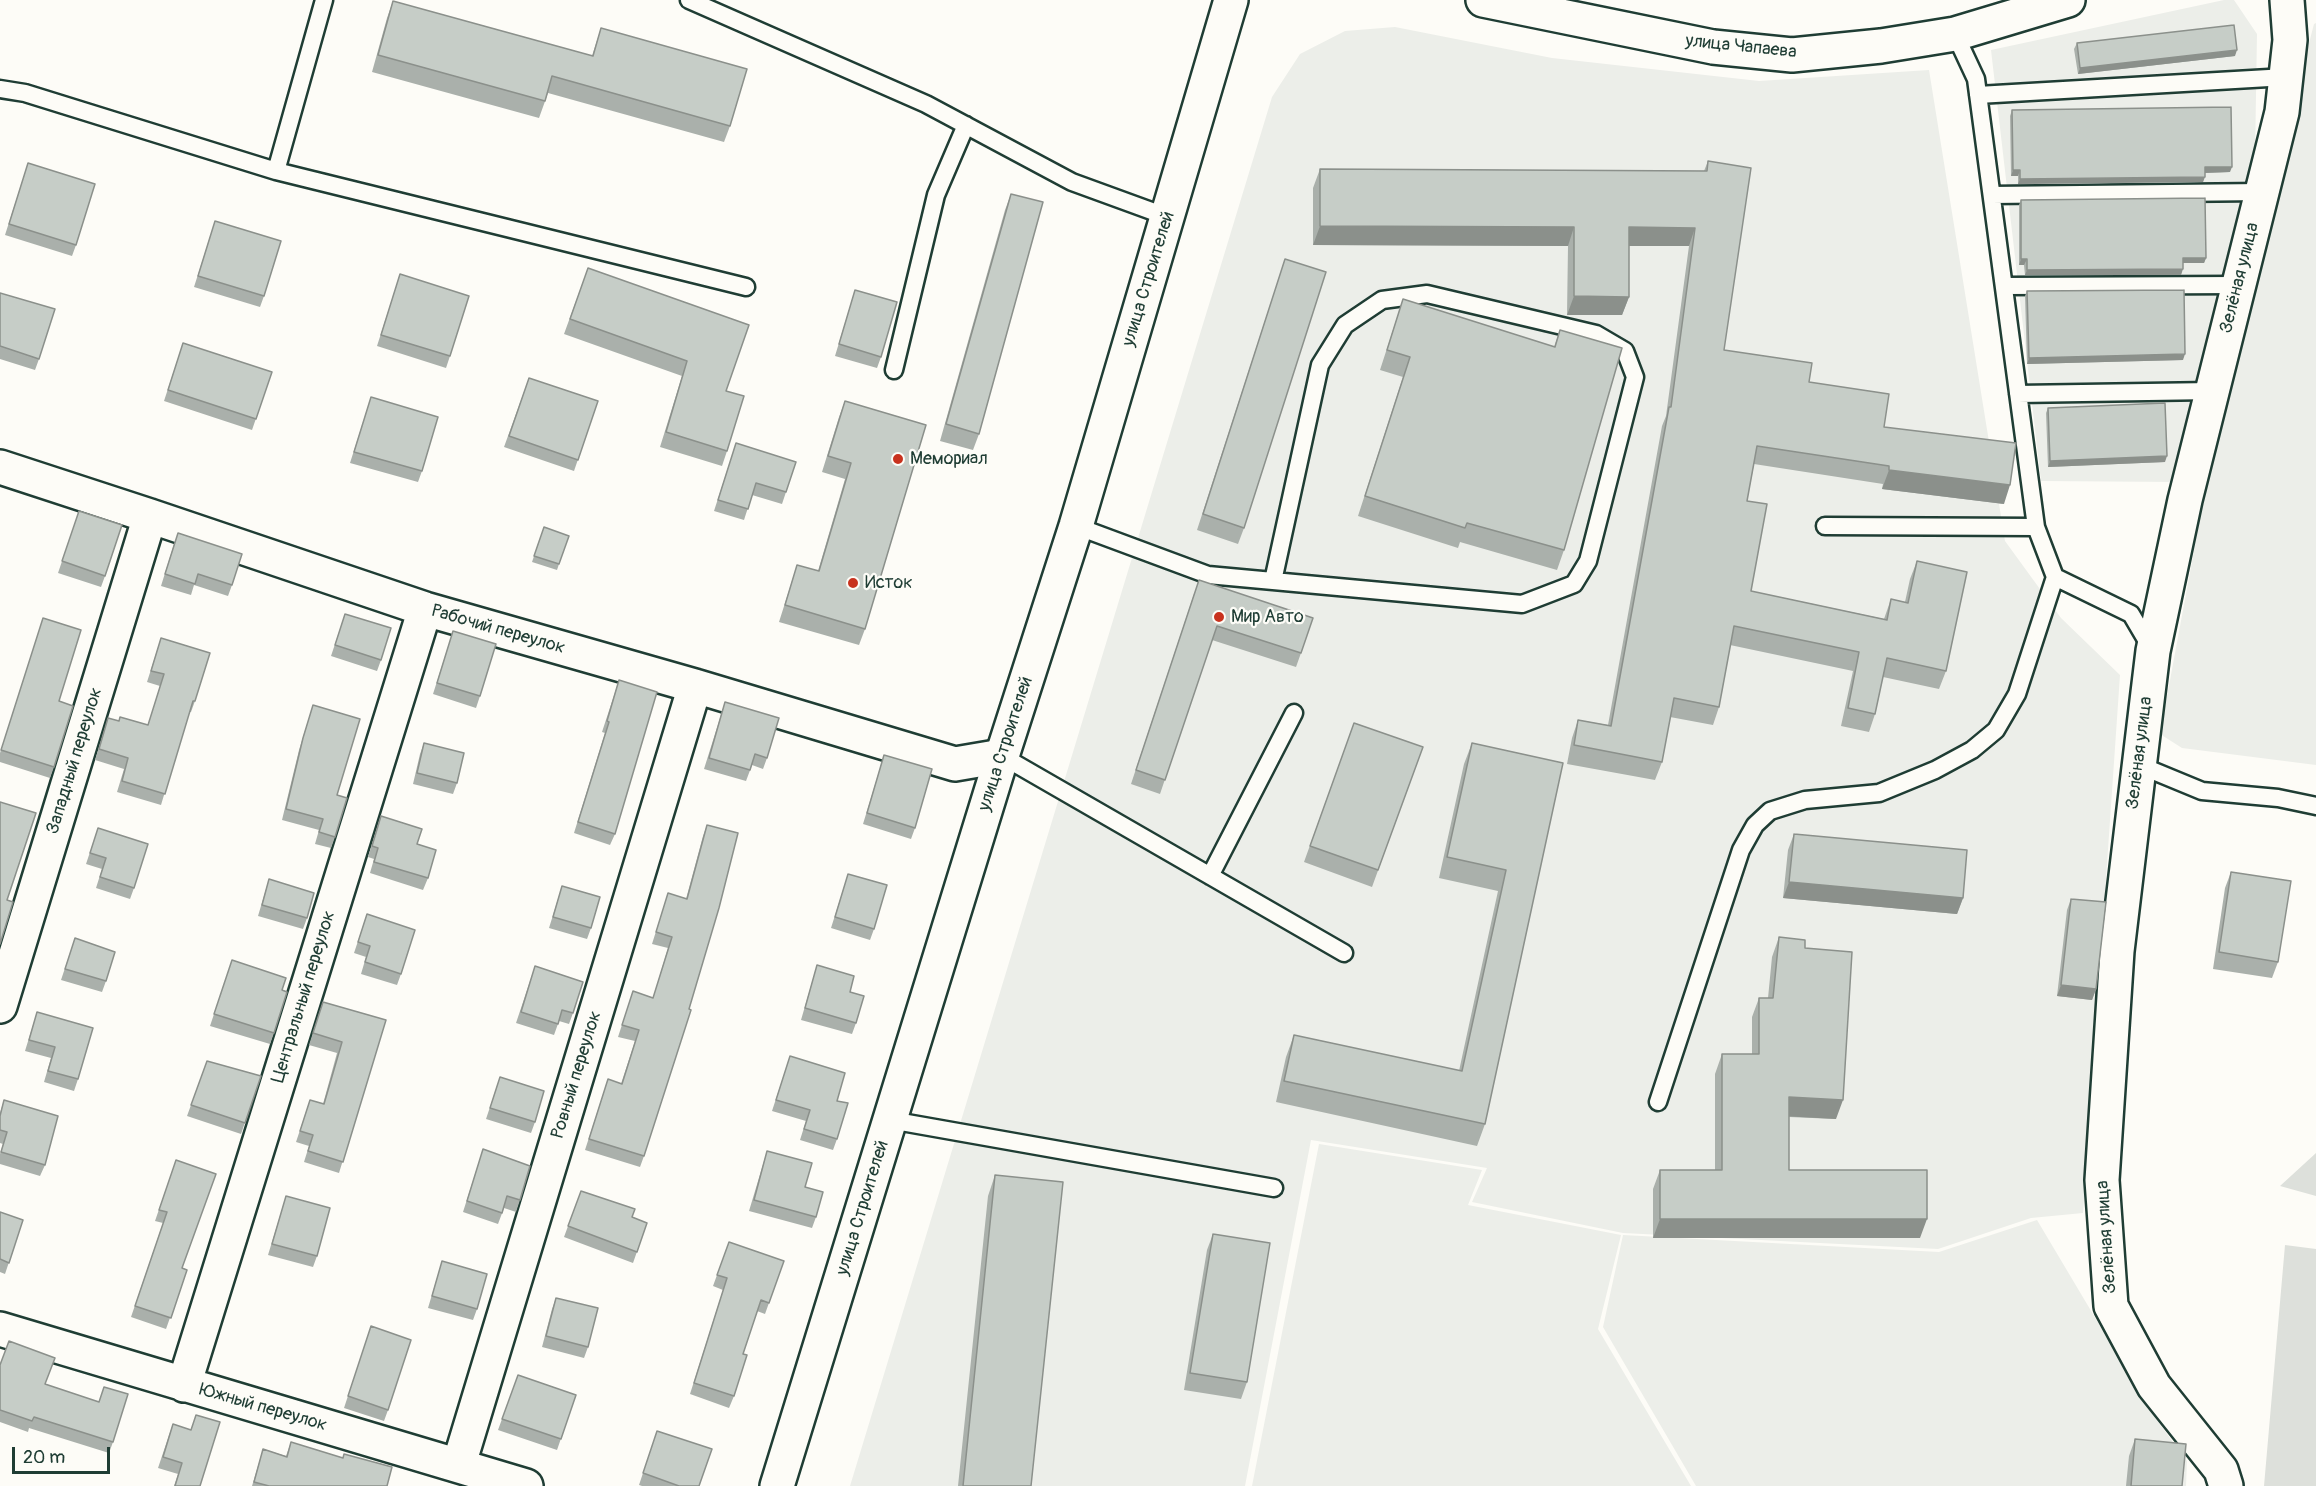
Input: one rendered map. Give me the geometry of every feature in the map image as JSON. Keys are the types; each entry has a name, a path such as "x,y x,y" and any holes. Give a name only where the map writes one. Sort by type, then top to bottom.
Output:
{"street":[{"name":"улица Строителей","path":"777,1486 1002,756 1076,526 1231,0"},
{"name":"улица Чапаева","path":"1483,0 1713,47 1792,55 1881,46 1955,34 2068,0"},
{"name":"Зелёная улица","path":"2226,1486 2221,1470 2154,1386 2111,1306 2102,1180 2117,951 2153,651 2185,500 2282,112 2290,40 2287,0"},
{"name":"Рабочий переулок","path":"0,467 425,609 695,686 955,764 1002,756"},
{"name":"Западный переулок","path":"0,1006 150,516"},
{"name":"Центральный переулок","path":"184,1385 425,609"},
{"name":"Ровный переулок","path":"459,1464 695,686"},
{"name":"Южный переулок","path":"0,1329 184,1385 459,1464 526,1486"}],"lane":[{"path":"276,171 324,0"},
{"path":"689,0 926,104 1072,182 1168,217"},
{"path":"1658,1102 1741,850 1755,825 1770,811 1805,800 1879,793 1935,770 1972,750 1996,730 2017,694 2055,577 2036,527 1976,79 1955,34"},
{"path":"1978,95 2286,77"},
{"path":"0,89 25,93 276,171 746,287"},
{"path":"894,370 936,195 966,125"},
{"path":"1992,195 2262,192"},
{"path":"2004,286 2238,285"},
{"path":"1076,526 1208,575 1522,604 1574,584 1588,561 1635,377 1624,351 1596,334 1427,294 1382,300 1345,325 1320,365 1273,581"},
{"path":"2018,394 2212,391"},
{"path":"1826,525 2036,527"},
{"path":"2055,577 2131,614 2153,651"},
{"path":"1210,876 1294,713"},
{"path":"1002,756 1344,953"},
{"path":"2139,765 2202,791 2278,798 2316,806"},
{"path":"890,1120 1274,1188"}],"shaded area":[{"path":"2224,0 2234,0 2257,34 2255,156 2176,482 2041,481 1991,50"},
{"path":"2316,23 2316,765 2182,748 2160,734 2237,319"},
{"path":"1395,27 1552,58 1759,81 1929,70 2005,541 2061,618 2120,675 2083,1213 2031,1218 1938,1249 1623,1233 1472,1202 1487,1168 1311,1140 1245,1486 850,1486 1272,97 1300,54 1345,31"},
{"path":"1319,1144 1482,1170 1468,1205 1621,1235 1598,1329 1691,1486 1252,1486"},
{"path":"2316,1153 2316,1196 2280,1186"},
{"path":"2037,1220 2153,1415 2187,1461 2186,1486 1696,1486 1603,1327 1623,1235 1939,1252"},
{"path":"2285,1245 2316,1249 2316,1486 2264,1486"}],"building":[{"path":"393,1 593,56 601,28 747,69 730,126 552,76 545,101 378,55"},
{"path":"2234,25 2237,50 2080,68 2077,43"},
{"path":"2231,107 2232,167 2205,167 2205,177 2020,179 2020,170 2013,170 2012,110"},
{"path":"1708,161 1751,168 1724,350 1812,363 1809,382 1889,394 1884,427 2016,443 2010,485 1889,470 1889,466 1757,446 1747,501 1767,504 1751,591 1887,620 1891,599 1908,603 1917,561 1967,572 1946,671 1887,658 1875,714 1848,708 1859,652 1734,626 1719,707 1674,698 1662,762 1574,745 1578,720 1611,726 1669,407 1671,407 1695,228 1629,227 1629,297 1574,296 1574,227 1320,226 1320,169 1707,171"},
{"path":"28,163 95,184 76,245 9,224"},
{"path":"1011,194 1043,202 979,434 946,424"},
{"path":"2205,198 2206,258 2183,258 2183,269 2027,270 2027,259 2021,259 2021,200"},
{"path":"215,221 281,241 264,296 198,276"},
{"path":"1285,259 1326,272 1244,528 1203,514"},
{"path":"588,268 749,325 726,391 744,396 727,451 666,432 687,361 570,319"},
{"path":"400,274 469,296 450,356 381,335"},
{"path":"855,290 897,302 881,357 839,344"},
{"path":"2184,290 2185,354 2029,358 2027,291"},
{"path":"0,293 55,309 39,359 0,346"},
{"path":"1403,299 1555,347 1560,330 1622,348 1564,550 1467,523 1465,528 1365,496 1410,357 1387,350"},
{"path":"183,343 272,372 256,419 168,390"},
{"path":"529,378 598,401 578,460 509,436"},
{"path":"371,397 438,417 422,471 354,452"},
{"path":"845,401 926,425 865,629 785,605 797,565 819,571 851,463 828,456"},
{"path":"2165,403 2167,456 2050,461 2048,408"},
{"path":"736,443 796,462 786,492 756,483 748,509 718,500"},
{"path":"79,511 122,525 105,576 62,561"},
{"path":"544,527 569,536 559,564 534,556"},
{"path":"178,533 242,554 232,585 198,574 195,584 165,574"},
{"path":"1199,580 1313,618 1301,653 1217,626 1165,780 1136,770"},
{"path":"345,614 391,628 381,660 335,645"},
{"path":"43,618 81,630 59,701 73,706 54,767 1,750"},
{"path":"453,631 496,644 480,696 437,683"},
{"path":"161,638 210,653 165,794 122,781 128,758 99,749 108,718 119,721 120,717 148,725 164,674 151,671"},
{"path":"619,680 657,692 615,834 578,822 609,722 607,721"},
{"path":"725,702 779,718 767,758 755,754 750,770 709,758"},
{"path":"313,705 360,719 337,795 347,798 335,837 319,832 323,819 286,809"},
{"path":"1354,723 1423,747 1378,870 1310,846"},
{"path":"424,743 464,753 457,783 417,773"},
{"path":"1472,743 1563,763 1485,1124 1284,1081 1294,1035 1462,1071 1506,870 1447,857"},
{"path":"884,755 932,769 915,828 867,813"},
{"path":"0,802 36,813 7,900 13,902 0,944"},
{"path":"381,816 422,829 417,844 436,850 428,878 374,862 378,848 372,846"},
{"path":"707,825 738,833 719,908 689,1009 691,1010 644,1156 589,1139 608,1079 622,1084 639,1030 622,1025 633,991 653,998 672,937 656,932 668,893 687,899"},
{"path":"98,828 148,844 134,888 100,877 106,858 90,853"},
{"path":"1794,834 1967,850 1963,898 1789,882"},
{"path":"2231,872 2291,881 2278,962 2219,952"},
{"path":"848,874 887,885 874,929 835,917"},
{"path":"269,879 314,893 307,918 262,905"},
{"path":"562,886 600,897 591,928 553,917"},
{"path":"2071,899 2106,902 2096,989 2061,985"},
{"path":"367,914 415,930 401,974 365,962 370,946 358,942"},
{"path":"1779,937 1805,940 1805,948 1852,952 1843,1100 1789,1097 1789,1170 1927,1170 1927,1219 1660,1219 1660,1170 1722,1170 1722,1054 1759,1054 1759,998 1773,998"},
{"path":"75,938 115,952 106,981 65,969"},
{"path":"232,960 286,978 282,990 287,992 274,1033 214,1014"},
{"path":"817,965 854,976 850,992 864,996 856,1023 805,1008"},
{"path":"535,966 583,982 573,1013 562,1010 558,1024 521,1012"},
{"path":"323,1002 386,1020 343,1162 308,1151 313,1135 300,1131 310,1100 324,1104 342,1042 313,1033"},
{"path":"37,1012 93,1028 78,1079 48,1071 55,1047 29,1040"},
{"path":"790,1056 845,1073 837,1101 848,1103 837,1139 804,1129 810,1110 776,1100"},
{"path":"207,1061 261,1076 245,1123 191,1105"},
{"path":"500,1077 544,1091 535,1122 490,1108"},
{"path":"4,1100 58,1116 45,1165 1,1152 7,1132 0,1130 0,1116"},
{"path":"483,1149 530,1166 520,1200 507,1196 502,1213 467,1201"},
{"path":"767,1151 812,1163 805,1187 823,1192 816,1217 754,1200"},
{"path":"176,1160 216,1174 182,1268 187,1270 171,1318 135,1306 167,1212 159,1210"},
{"path":"995,1175 1063,1182 1031,1486 963,1486"},
{"path":"581,1191 635,1209 632,1217 647,1223 637,1252 568,1226"},
{"path":"286,1196 330,1208 317,1256 272,1244"},
{"path":"0,1212 23,1220 9,1263 0,1259"},
{"path":"1213,1234 1270,1243 1247,1382 1190,1373"},
{"path":"729,1242 784,1261 769,1303 761,1300 743,1354 747,1355 734,1396 694,1383 727,1278 717,1275"},
{"path":"442,1261 487,1274 477,1309 432,1296"},
{"path":"556,1298 598,1308 588,1347 546,1336"},
{"path":"371,1326 411,1340 388,1410 348,1396"},
{"path":"9,1341 55,1358 45,1384 99,1402 104,1387 128,1394 113,1442 34,1417 32,1421 0,1410 0,1365"},
{"path":"518,1375 576,1395 561,1439 502,1419"},
{"path":"196,1415 220,1422 200,1486 175,1486 182,1463 163,1457 173,1424 191,1430"},
{"path":"657,1431 712,1449 699,1486 679,1486 643,1473"},
{"path":"2135,1439 2186,1444 2182,1486 2131,1486"},
{"path":"291,1442 343,1458 344,1454 392,1467 387,1486 269,1486 254,1482 263,1449 287,1457"}],"place":[{"name":"Мемориал","path":"898,459"},
{"name":"Исток","path":"853,583"},
{"name":"Мир Авто","path":"1219,617"}]}
